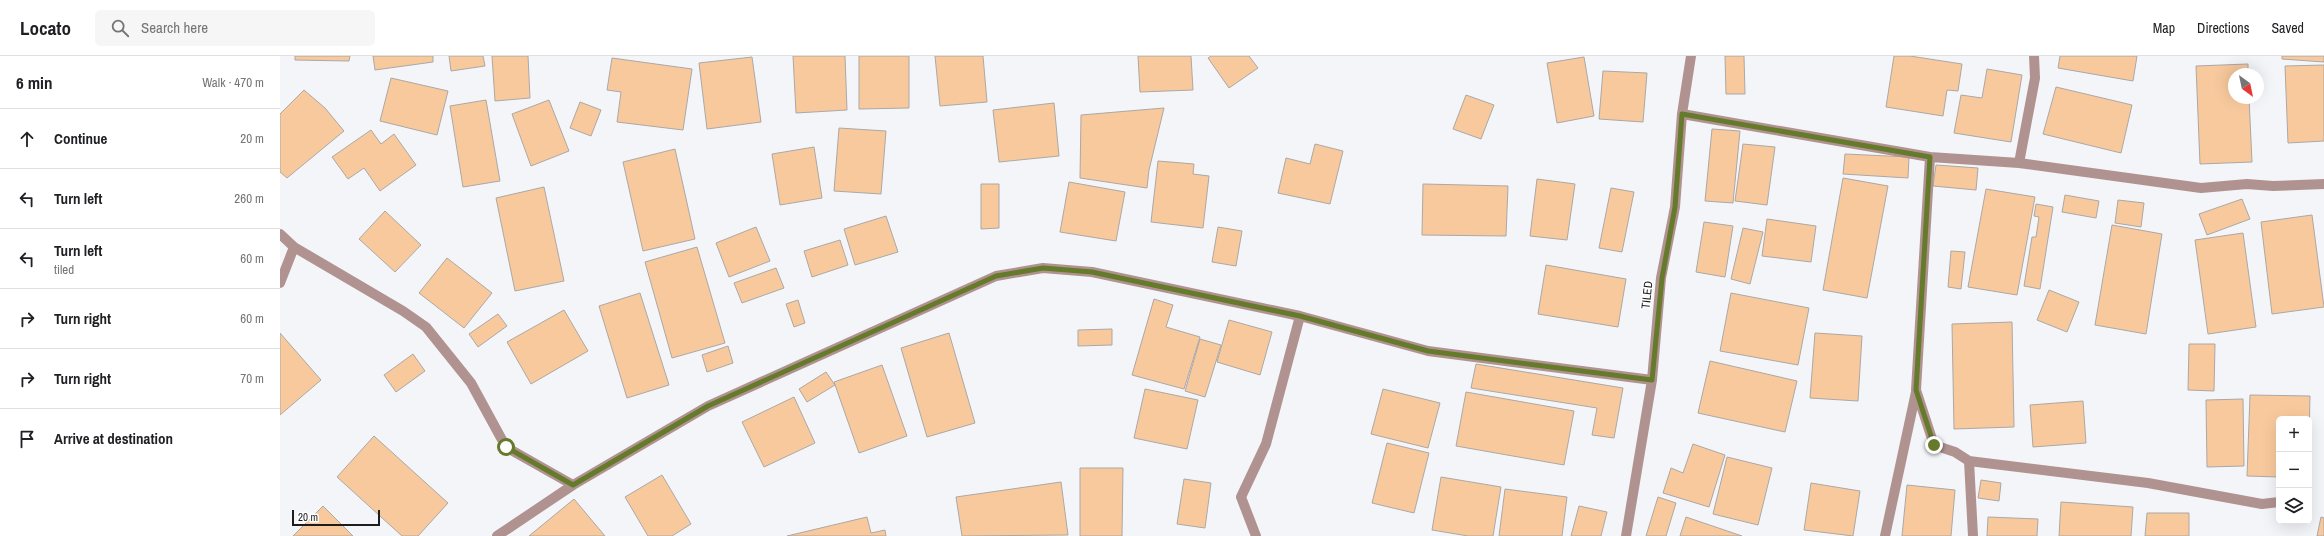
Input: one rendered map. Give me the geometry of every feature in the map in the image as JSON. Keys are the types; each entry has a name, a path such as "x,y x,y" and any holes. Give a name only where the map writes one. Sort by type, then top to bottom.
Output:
{"street":[{"name":"TILED","path":"1626,536 1652,380 1662,278 1675,207 1682,114 1691,56"},
{"path":"2019,163 2034,78 2034,56"},
{"path":"1682,114 1930,157 2019,163 2200,188 2247,184 2273,186 2324,184"},
{"path":"1885,536 1916,390 1930,157"},
{"path":"280,234 294,247 403,311 426,327 471,383 506,447 573,485"},
{"path":"280,283 294,247"},
{"path":"497,536 573,485 708,406 996,276 1043,268 1092,272 1300,316 1428,351 1652,380"},
{"path":"1256,536 1241,497 1266,444 1300,316"},
{"path":"1916,390 1934,445 1955,452 1969,461 2148,482 2262,504 2276,502"},
{"path":"1969,461 1973,536"}],"building":[{"path":"295,56 350,56 349,61 295,60"},
{"path":"373,56 433,56 433,62 375,70"},
{"path":"449,56 483,56 485,66 451,71"},
{"path":"492,56 528,56 530,98 495,101"},
{"path":"793,56 845,56 847,110 796,113"},
{"path":"859,56 909,56 909,108 859,109"},
{"path":"935,56 983,56 987,102 940,106"},
{"path":"1138,56 1191,56 1193,90 1140,92"},
{"path":"1211,56 1249,56 1258,68 1229,88 1208,58"},
{"path":"1725,56 1744,56 1745,94 1726,94"},
{"path":"1894,56 1910,56 1962,64 1958,91 1947,90 1943,116 1886,107"},
{"path":"2060,56 2137,56 2133,81 2058,68"},
{"path":"2282,56 2324,56 2324,62 2282,59"},
{"path":"752,57 761,122 707,129 699,63"},
{"path":"1584,57 1594,116 1557,123 1547,63"},
{"path":"612,58 692,69 683,130 617,122 621,92 607,90"},
{"path":"2248,64 2248,68 2228,68 2228,104 2249,104 2252,162 2200,164 2196,66"},
{"path":"2324,65 2324,141 2288,143 2285,66"},
{"path":"1987,69 2022,75 2011,142 1954,133 1961,95 1982,98"},
{"path":"1603,71 1647,73 1643,122 1599,119"},
{"path":"391,78 448,91 437,135 380,121"},
{"path":"2056,87 2132,105 2121,153 2043,134"},
{"path":"304,90 325,108 344,131 287,178 280,172 280,114"},
{"path":"1466,95 1494,105 1481,139 1453,129"},
{"path":"486,100 500,181 463,187 450,106"},
{"path":"549,100 569,151 531,166 512,114"},
{"path":"580,102 601,110 591,136 570,128"},
{"path":"1054,103 1059,156 999,162 993,110"},
{"path":"1164,108 1149,170 1147,188 1080,178 1081,115"},
{"path":"839,128 886,131 881,194 834,191"},
{"path":"1712,129 1740,131 1733,203 1705,201"},
{"path":"371,130 381,144 394,134 416,165 380,191 364,168 348,179 332,157"},
{"path":"1315,144 1343,151 1330,204 1278,193 1286,158 1310,164"},
{"path":"1743,144 1775,147 1767,205 1735,201"},
{"path":"814,147 822,198 780,205 772,154"},
{"path":"675,149 695,239 643,251 623,162"},
{"path":"1845,154 1909,157 1908,178 1843,174"},
{"path":"1158,161 1194,164 1193,174 1209,176 1203,228 1151,222"},
{"path":"1936,165 1978,168 1976,190 1933,186"},
{"path":"1843,178 1888,186 1867,298 1823,290"},
{"path":"1537,179 1575,184 1567,240 1530,236"},
{"path":"1069,182 1125,192 1116,241 1060,232"},
{"path":"981,184 999,184 999,228 981,229"},
{"path":"1423,184 1508,186 1506,236 1422,235"},
{"path":"544,187 564,281 515,291 496,198"},
{"path":"1611,188 1634,192 1622,252 1599,248"},
{"path":"1986,189 2035,197 2017,295 1968,287"},
{"path":"2065,195 2099,201 2096,218 2062,212"},
{"path":"2242,199 2250,219 2207,235 2199,214"},
{"path":"2118,200 2144,203 2141,227 2115,223"},
{"path":"2036,204 2053,207 2040,289 2024,286 2032,237 2036,237 2039,217 2034,216"},
{"path":"385,211 421,245 395,272 359,239"},
{"path":"2312,215 2324,307 2272,314 2261,222"},
{"path":"886,216 898,252 855,265 844,229"},
{"path":"1767,219 1816,226 1811,262 1762,256"},
{"path":"1704,222 1733,226 1725,277 1696,272"},
{"path":"2112,225 2162,234 2146,334 2095,325"},
{"path":"756,227 770,261 729,277 716,243"},
{"path":"1218,227 1242,231 1236,266 1212,262"},
{"path":"1743,228 1763,232 1750,284 1731,279"},
{"path":"2243,233 2256,327 2208,334 2195,240"},
{"path":"840,240 848,265 812,277 804,251"},
{"path":"697,247 725,343 672,358 645,262"},
{"path":"1951,251 1965,252 1961,289 1948,287"},
{"path":"447,258 492,293 464,328 419,293"},
{"path":"1546,265 1626,279 1618,327 1538,314"},
{"path":"776,268 784,288 742,303 734,283"},
{"path":"2049,290 2079,302 2067,332 2037,320"},
{"path":"640,293 669,385 627,398 599,306"},
{"path":"1731,293 1809,308 1798,365 1720,351"},
{"path":"1154,299 1173,305 1166,327 1200,337 1184,389 1132,375"},
{"path":"798,300 805,323 794,327 786,304"},
{"path":"564,310 588,351 531,384 507,342"},
{"path":"498,314 507,326 478,347 469,334"},
{"path":"1229,320 1272,332 1260,375 1217,362"},
{"path":"2012,322 2014,427 1954,429 1952,324"},
{"path":"1112,329 1112,345 1078,346 1078,330"},
{"path":"280,333 321,380 280,415"},
{"path":"949,333 975,423 927,437 901,348"},
{"path":"1815,333 1862,336 1858,401 1810,398"},
{"path":"1200,339 1221,345 1205,397 1185,391"},
{"path":"2189,344 2215,344 2214,391 2188,390"},
{"path":"728,346 733,363 707,372 702,355"},
{"path":"413,354 425,371 396,392 384,375"},
{"path":"1710,361 1797,381 1785,432 1698,413"},
{"path":"1476,364 1623,388 1614,438 1592,435 1597,408 1471,388"},
{"path":"882,365 907,436 859,453 834,382"},
{"path":"826,372 835,385 807,402 799,389"},
{"path":"1145,389 1198,400 1187,449 1134,438"},
{"path":"1383,389 1440,403 1428,448 1371,434"},
{"path":"1466,392 1574,411 1564,465 1456,446"},
{"path":"2250,395 2310,396 2310,416 2276,416 2276,477 2247,476"},
{"path":"794,397 815,443 764,467 742,422"},
{"path":"2243,399 2244,466 2207,467 2206,400"},
{"path":"2083,401 2086,443 2033,447 2030,405"},
{"path":"374,436 448,503 418,536 402,536 337,477"},
{"path":"1387,443 1429,453 1414,513 1372,503"},
{"path":"1693,444 1725,455 1709,507 1663,493 1671,468 1683,473"},
{"path":"1727,457 1772,468 1758,525 1713,514"},
{"path":"1080,468 1123,468 1122,536 1080,536"},
{"path":"662,475 691,524 672,536 648,536 625,497"},
{"path":"1441,477 1501,487 1493,536 1468,536 1432,530"},
{"path":"1184,479 1211,483 1205,528 1177,524"},
{"path":"1981,480 2001,483 1999,501 1978,498"},
{"path":"1061,482 1068,535 962,536 956,497"},
{"path":"1811,483 1860,491 1853,536 1804,530"},
{"path":"1907,485 1955,490 1951,536 1902,536"},
{"path":"1505,489 1567,497 1562,536 1499,536"},
{"path":"1658,497 1676,503 1666,536 1646,536"},
{"path":"574,499 605,536 529,536"},
{"path":"2061,502 2133,507 2131,536 2059,536"},
{"path":"323,506 353,536 293,536"},
{"path":"1579,506 1607,512 1601,536 1571,536"},
{"path":"2147,513 2189,513 2189,536 2145,536"},
{"path":"867,517 871,533 885,530 886,536 787,536"},
{"path":"1686,517 1742,536 1680,536"},
{"path":"1988,517 2038,519 2037,536 1987,536"},
{"path":"2321,517 2324,518 2324,536 2317,536"}],"route":[{"path":"506,447 573,485 708,406 996,276 1043,268 1092,272 1300,316 1428,351 1652,380 1662,278 1675,207 1682,114 1930,157 1916,390 1934,445"}]}
